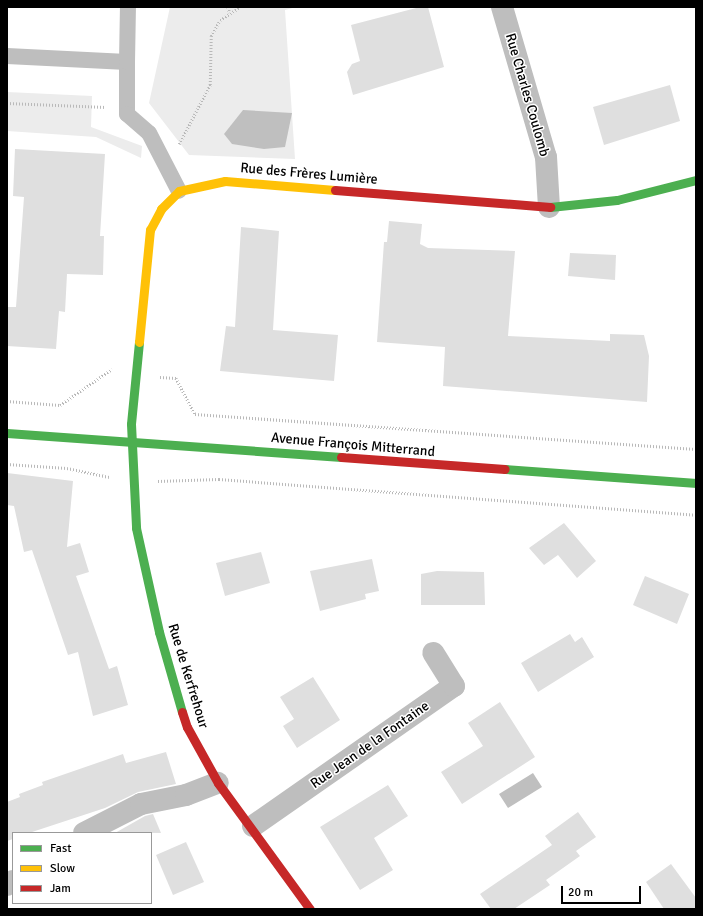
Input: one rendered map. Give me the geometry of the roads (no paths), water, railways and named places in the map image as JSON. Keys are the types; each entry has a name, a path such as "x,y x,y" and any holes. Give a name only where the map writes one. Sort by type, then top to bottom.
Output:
{"street":[{"name":"Rue Charles Coulomb","path":"502,7 546,157 549,207"},
{"name":"Rue des Frères Lumière","path":"179,191 225,181 549,207 617,200 696,180"},
{"path":"132,440 135,375 150,230 161,209 179,191"},
{"name":"Avenue François Mitterrand","path":"7,433 132,440 696,483"},
{"name":"Rue de Kerfrehour","path":"132,440 132,481 136,528 161,639 187,727 218,783 253,826 310,909"},
{"name":"Rue Jean de la Fontaine","path":"253,826 454,686 433,653"},
{"path":"86,832 141,804 186,795 218,783"}],"lane":[{"path":"128,7 126,114 149,133 179,191"},
{"path":"7,56 127,62"}]}
